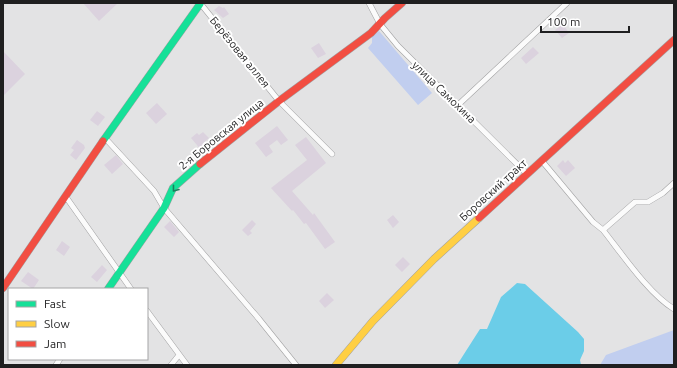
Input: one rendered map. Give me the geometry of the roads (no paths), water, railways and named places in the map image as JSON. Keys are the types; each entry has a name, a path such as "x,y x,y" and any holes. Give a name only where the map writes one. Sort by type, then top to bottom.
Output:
{"street":[{"path":"3,288 105,138 200,3"},
{"name":"Берёзовая аллея","path":"200,3 279,101 332,154"},
{"name":"улица Самохина","path":"369,3 380,24 398,46 527,174"},
{"name":"2-я Боровская улица","path":"109,288 164,208 173,188 279,101 371,33 402,3"},
{"path":"458,105 567,3"},
{"name":"Боровский тракт","path":"336,365 373,321 434,259 674,40"},
{"path":"105,138 154,191 164,208 259,319 296,365"},
{"path":"542,161 593,222 603,230 651,289 667,305 674,309"},
{"path":"603,230 635,202 648,202 663,193 674,182"},
{"path":"66,197 130,288"},
{"path":"148,312 187,365"},
{"path":"171,365 179,355"}],"water":[{"path":"517,283 525,284 584,339 584,351 580,360 581,365 457,365 480,329 487,329 501,297"}]}
